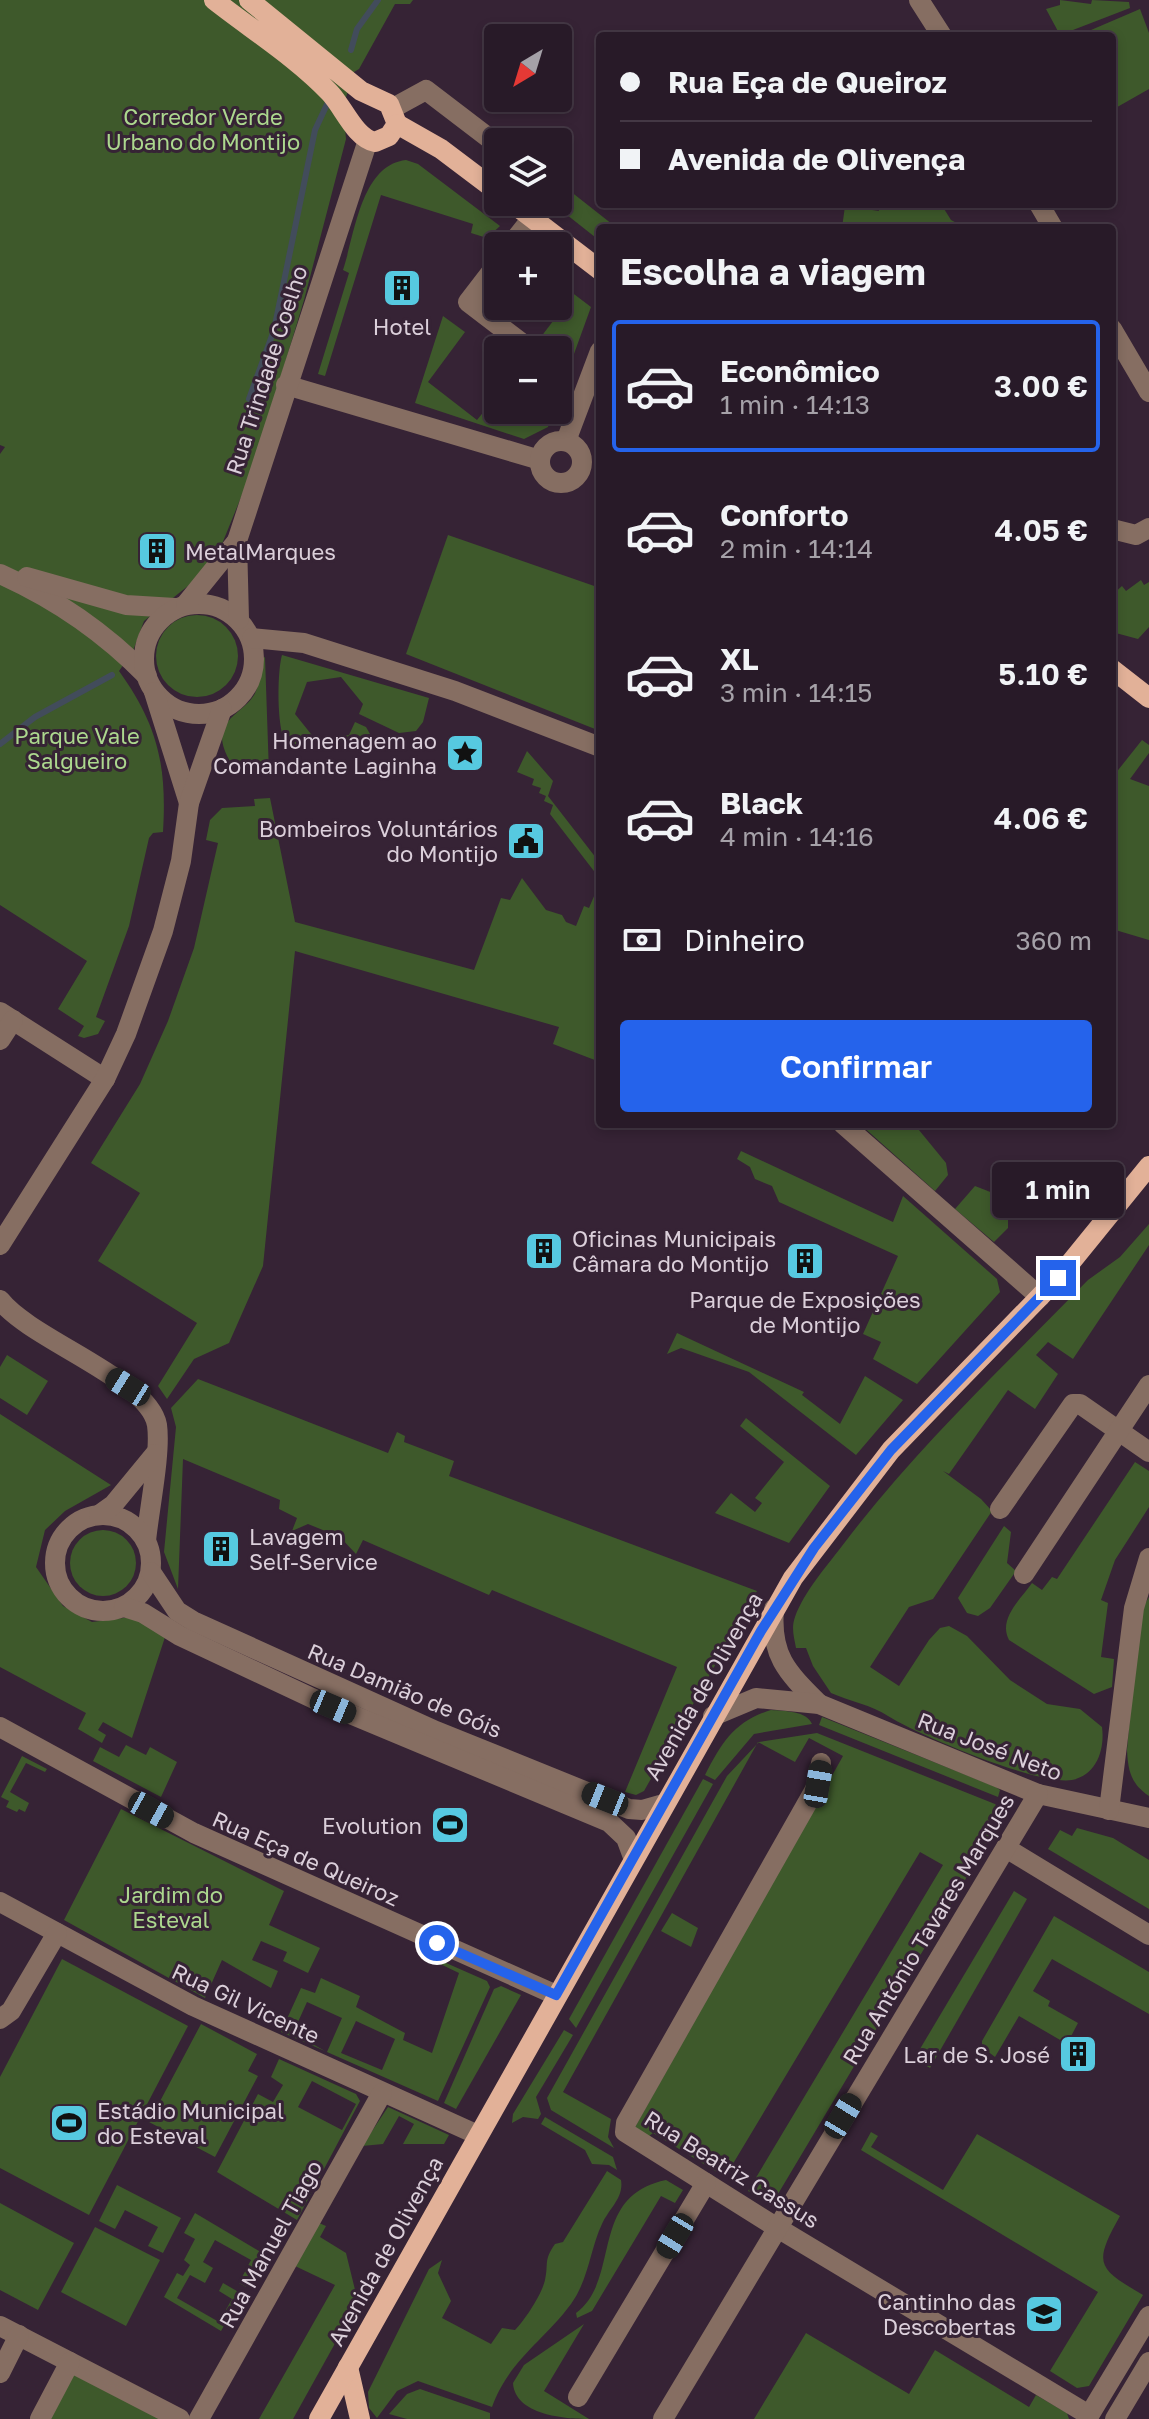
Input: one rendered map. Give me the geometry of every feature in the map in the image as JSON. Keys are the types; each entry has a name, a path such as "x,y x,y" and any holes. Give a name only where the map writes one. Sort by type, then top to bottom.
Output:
{"main road":[{"path":"214,0 312,75 368,140 383,140 388,110"},
{"path":"249,0 350,82 484,181"},
{"path":"354,123 357,109 388,110"},
{"path":"531,216 596,267"},
{"path":"1116,672 1149,698"},
{"name":"Avenida de Olivença","path":"319,2419 774,1609 823,1535 891,1450 1040,1297 1149,1166"},
{"path":"348,2367 360,2419"}],"street":[{"path":"919,0 939,32"},
{"path":"388,110 426,90 484,134"},
{"name":"Rua Trindade Coelho","path":"239,619 237,541 368,140"},
{"path":"484,281 468,302 484,314"},
{"path":"492,320 513,336"},
{"path":"1116,336 1149,392"},
{"path":"566,441 596,362"},
{"path":"286,385 540,460 548,478 562,482 574,478 582,460 577,448 566,441 552,443 540,460"},
{"path":"1116,530 1128,535 1149,528"},
{"path":"189,803 150,682 145,644 151,629 180,606 237,541"},
{"path":"0,572 126,605 180,606 201,603 239,619 252,638 254,672 247,687 222,709 189,803 181,861 146,986 105,1079 0,1245"},
{"path":"0,572 100,632 175,708 190,713 222,709"},
{"path":"252,638 304,643 455,691 596,745"},
{"path":"0,1040 6,1016 105,1079"},
{"path":"848,1128 1040,1297"},
{"path":"0,1300 22,1320 128,1387 154,1414 158,1435 146,1541 151,1572 137,1598 124,1607 109,1611 79,1606 67,1596 55,1568 55,1553 71,1527 113,1505 155,1454"},
{"path":"1024,1574 1149,1385"},
{"path":"1000,1509 1073,1404 1080,1404 1149,1452"},
{"path":"99,1515 127,1521 146,1541"},
{"path":"1109,1810 1134,1608 1148,1560"},
{"name":"Rua Damião de Góis","path":"151,1572 177,1611 262,1655 629,1809 642,1810 663,1804"},
{"name":"Rua Damião de Góis","path":"124,1607 143,1613 180,1636 312,1698 609,1822 626,1838 633,1857"},
{"name":"Rua José Neto","path":"774,1609 772,1633 776,1653 793,1678 819,1704"},
{"name":"Rua José Neto","path":"713,1716 756,1698 819,1704 1038,1794 1149,1818"},
{"name":"Rua Eça de Queiroz","path":"0,1727 194,1833 556,1995"},
{"name":"Rua Beatriz Cassus","path":"821,1763 818,1784 626,2123 625,2132 1088,2417"},
{"name":"Rua António Tavares Marques","path":"663,2419 1038,1794"},
{"path":"1006,1848 1149,1935"},
{"name":"Rua Gil Vicente","path":"0,1902 193,2006 478,2135"},
{"path":"0,2019 11,2011 57,1933"},
{"name":"Rua Manuel Tiago","path":"199,2419 382,2093"},
{"path":"578,2397 706,2183"},
{"path":"1088,2417 1149,2316"},
{"path":"0,2326 180,2419"},
{"path":"0,2373 19,2335"},
{"path":"40,2419 70,2362"},
{"path":"1115,2419 1149,2362"}],"green space":[{"name":"Corredor Verde Urbano do Montijo","path":"0,0 413,0 410,4 395,4 359,69 354,72 343,107 346,139 304,300 255,463 213,566 144,621 133,651 119,671 143,710 157,747 163,787 163,832 153,833 149,838 129,926 96,1017 105,1021 98,1034 84,1038 78,1036 84,1026 58,1009 87,961 0,905 0,454 5,447 0,445"},
{"path":"1060,0 1091,4 1092,0 1129,2 1130,8 1068,32 1058,32 1046,9 1060,5"},
{"path":"1140,9 1149,33 1149,89 1116,108 1116,32 1086,32"},
{"path":"406,160 418,164 500,226 494,232 484,232 484,237 471,233 473,224 381,195 325,376 318,374 349,273 343,270 362,203 379,174 391,165"},
{"path":"572,193 612,224 596,224 596,238 568,216 572,216"},
{"path":"845,208 879,211 878,208 944,208 951,220 958,224 843,224"},
{"path":"572,293 591,307 572,359 572,336 542,336 554,320 572,320"},
{"path":"443,316 465,332 428,382 477,420 484,411 484,424 549,424 524,439 415,403"},
{"path":"448,535 596,587 596,729 406,654"},
{"path":"1141,580 1144,585 1149,582 1149,627 1138,639 1116,633 1116,591 1122,586 1126,591"},
{"path":"189,615 205,615 220,622 231,633 238,656 235,672 226,685 205,697 189,697 174,690 163,679 156,664 156,648 163,633 174,622"},
{"path":"282,655 429,698 423,722 416,731 399,733 359,714 363,704 341,677 307,682 295,714 315,739 349,735 355,722 366,727 370,734 367,739 289,748 280,718"},
{"path":"265,657 269,773 249,772 231,763 222,736 224,727 256,691 261,659"},
{"path":"1142,740 1149,745 1149,753 1130,779 1149,786 1149,940 1116,930 1116,773"},
{"path":"527,751 553,781 548,796 596,858 596,874 550,814 553,805 544,801 546,796 539,793 541,788 532,785 534,779 517,772"},
{"path":"270,798 295,922 474,970 501,898 510,900 522,878 546,910 562,915 566,922 576,926 584,906 589,908 596,891 596,1060 553,1044 559,1027 295,951 263,1266 229,1343 194,1359 167,1399 158,1386 197,1323 98,1261 140,1193 91,1163 140,1084 168,1021 194,948 218,843 206,840 210,820 222,808 255,806 254,799"},
{"path":"864,1128 917,1128 946,1163 948,1175 935,1191"},
{"path":"741,1151 893,1222 903,1196 997,1279 1000,1292 917,1384 873,1359 881,1342 863,1334 898,1256 779,1202 772,1186 755,1179 750,1167 737,1159"},
{"path":"975,1186 998,1195 1008,1207 1008,1228 994,1242 955,1209"},
{"path":"1149,1224 1149,1245 1073,1359 1048,1342 1036,1355 1058,1374 1035,1409 1008,1390 949,1474 943,1471 992,1511 933,1599 909,1607 870,1667 899,1686 929,1640 940,1628 949,1626 967,1636 1010,1680 1047,1704 1080,1709 1102,1727 1098,1760 1088,1773 1072,1780 1034,1775 951,1746 875,1709 831,1693 813,1666 806,1648 796,1648 793,1632 799,1608 822,1571 899,1476 992,1376 1088,1280 1120,1257"},
{"path":"677,1333 804,1392 802,1395 840,1424 865,1376 903,1400 856,1455 749,1372 681,1348 667,1354"},
{"path":"7,1355 48,1381 27,1415 0,1398 0,1367"},
{"path":"198,1379 388,1453 397,1432 405,1436 404,1442 454,1461 449,1476 757,1591 644,1791 636,1795 625,1792 677,1667 492,1590 489,1595 363,1540 356,1554 340,1537 308,1524 292,1531 297,1518 279,1509 280,1500 183,1459 178,1589 164,1552 176,1427 171,1408"},
{"path":"0,1414 111,1485 65,1511 45,1530 36,1567 63,1606 92,1622 131,1617 167,1631 132,1738 103,1722 98,1730 106,1735 102,1743 78,1729 86,1713 0,1667"},
{"path":"746,1418 830,1486 789,1543 715,1513 731,1493 755,1512 762,1503 755,1498 784,1462 740,1426"},
{"path":"1135,1462 1149,1471 1149,1507 1115,1560 1101,1600 1108,1603 1101,1657 1114,1659 1112,1687 1094,1694 1009,1640 1006,1625 1012,1610 1032,1583 1042,1590 1052,1577 1057,1579"},
{"path":"1004,1526 1011,1532 1007,1563 1016,1571 990,1608 978,1616 967,1613 958,1598"},
{"path":"109,1530 127,1539 134,1550 134,1576 127,1587 116,1594 97,1596 84,1591 75,1582 70,1557 75,1544 84,1535"},
{"path":"1149,1597 1149,1796 1138,1787 1132,1776 1127,1750 1139,1614"},
{"path":"771,1710 801,1714 812,1724 754,1734 715,1780 705,1775 731,1734 748,1720"},
{"path":"822,1717 996,1787 1000,1790 998,1797 819,1725"},
{"path":"817,1733 995,1804 1001,1810 1002,1818 775,2199 765,2201 748,2191 943,1865 920,1852 725,2177 653,2133 648,2137 635,2127 843,1756 809,1738 795,1762 759,1742"},
{"path":"126,1745 146,1755 150,1747 177,1762 161,1797 93,1761 100,1747 119,1757"},
{"path":"757,1745 563,2092 611,2119 608,2137 614,2148 551,2110 547,2098 727,1776"},
{"path":"22,1756 47,1769 45,1772 26,1763 10,1792 29,1803 25,1812 19,1809 17,1812 6,1807 9,1801 1,1797"},
{"path":"703,1779 713,1784 576,2028 569,2019"},
{"name":"Jardim do Esteval","path":"121,1809 284,1891 269,1925 320,1948 308,1973 283,1961 287,1952 261,1941 252,1960 278,1971 271,1988 222,1960 205,1998 64,1920"},
{"path":"1077,1828 1113,1838 1149,1860 1149,1909 1048,1849 1060,1830 1072,1836"},
{"path":"1014,1891 1027,1899 930,2068 914,2059"},
{"path":"672,1913 698,1928 691,1947 661,1931"},
{"path":"1054,1916 1149,1972 1149,2014 1052,1959 1033,1991 1050,2001 1048,2006 1078,2023 1067,2044 1019,2016 995,2057 982,2047 982,2041"},
{"name":"Estádio Municipal do Esteval","path":"62,1959 188,2026 89,2215 0,2168 0,2077"},
{"path":"437,1959 487,1981 490,1987 438,2101 327,2052 342,2018 307,2002 293,2033 325,2051 281,2032 301,1988 315,1993 321,1978 360,1996 356,2007 405,2033 403,2040 432,2053 459,1973 436,1962","holes":["356,2021 395,2039 382,2070 341,2053"]},
{"path":"501,1986 521,1995 456,2109 444,2103 494,1989"},
{"path":"201,2024 257,2054 248,2071 258,2076 215,2157 149,2122"},
{"path":"564,2030 573,2035 536,2097 541,2114 538,2119 523,2117 512,2123 513,2114"},
{"path":"279,2059 356,2094 360,2101 297,2220 217,2172 258,2094 273,2102 283,2085 271,2077","holes":["312,2081 356,2104 342,2130 298,2107"]},
{"path":"388,2107 449,2135 444,2144 403,2144 414,2124 399,2116 383,2144 362,2146"},
{"path":"545,2117 613,2157 617,2170 609,2165 592,2164 585,2150 541,2124"},
{"path":"871,2132 878,2136 871,2147 943,2190 977,2134 1120,2216 1106,2245 1104,2263 1116,2278 1143,2295 1089,2386 1077,2388 1050,2371 1098,2292 861,2150"},
{"path":"607,2171 621,2180 620,2192 602,2224 577,2294 560,2318 517,2364 499,2390 492,2407 418,2381 397,2391 377,2418 369,2408 368,2392 429,2269 442,2260 438,2273 451,2301 442,2318 491,2344 502,2328 515,2330 528,2313 543,2286 551,2250 555,2244 563,2242"},
{"path":"666,2180 683,2190 675,2203 661,2196 592,2311 577,2318 576,2313 590,2298 598,2280 615,2220 626,2203 642,2189"},
{"path":"117,2185 181,2218 163,2253 148,2246 158,2227 125,2210 115,2229 99,2221"},
{"path":"0,2203 74,2243 38,2310 0,2290"},
{"path":"195,2213 264,2254 246,2287 239,2283 251,2260 215,2240 203,2262 213,2268 205,2283 190,2275 177,2298 219,2322 232,2299 219,2291 223,2283 242,2294 221,2331 164,2297 177,2273 183,2276 190,2265 184,2260 195,2239 184,2233"},
{"path":"319,2223 326,2226 320,2237 346,2253 358,2302 293,2419 259,2419 335,2285 295,2266"},
{"path":"95,2227 160,2260 126,2326 61,2292"},
{"path":"584,2324 544,2391 589,2419 543,2413 522,2402 513,2383 524,2365"},
{"path":"806,2333 909,2394 935,2350 1029,2407 1036,2395 1067,2413 1069,2419 754,2419"},
{"path":"75,2375 160,2419 47,2419 71,2376"},
{"path":"420,2389 490,2413 490,2419 407,2419 389,2414 407,2394"}],"waterway":[{"path":"351,50 357,29 378,0"},
{"path":"249,399 274,330 315,130 330,98"},
{"path":"0,744 35,717 112,675"}],"place":[{"name":"Hotel","path":"402,288"},
{"name":"MetalMarques","path":"157,551"},
{"name":"Homenagem ao Comandante Laginha","path":"465,753"},
{"name":"Bombeiros Voluntários do Montijo","path":"526,841"},
{"name":"Oficinas Municipais Câmara do Montijo","path":"544,1251"},
{"name":"Parque de Exposições de Montijo","path":"805,1261"},
{"name":"Lavagem Self-Service","path":"221,1549"},
{"name":"Evolution","path":"450,1825"},
{"name":"Lar de S. José","path":"1078,2054"},
{"name":"Estádio Municipal do Esteval","path":"69,2123"},
{"name":"Cantinho das Descobertas","path":"1044,2314"}],"route":[{"path":"437,1943 556,1995 761,1631 814,1548 891,1450 1058,1278"}],"park label":[{"name":"Parque Vale Salgueiro","path":"77,748"}]}
